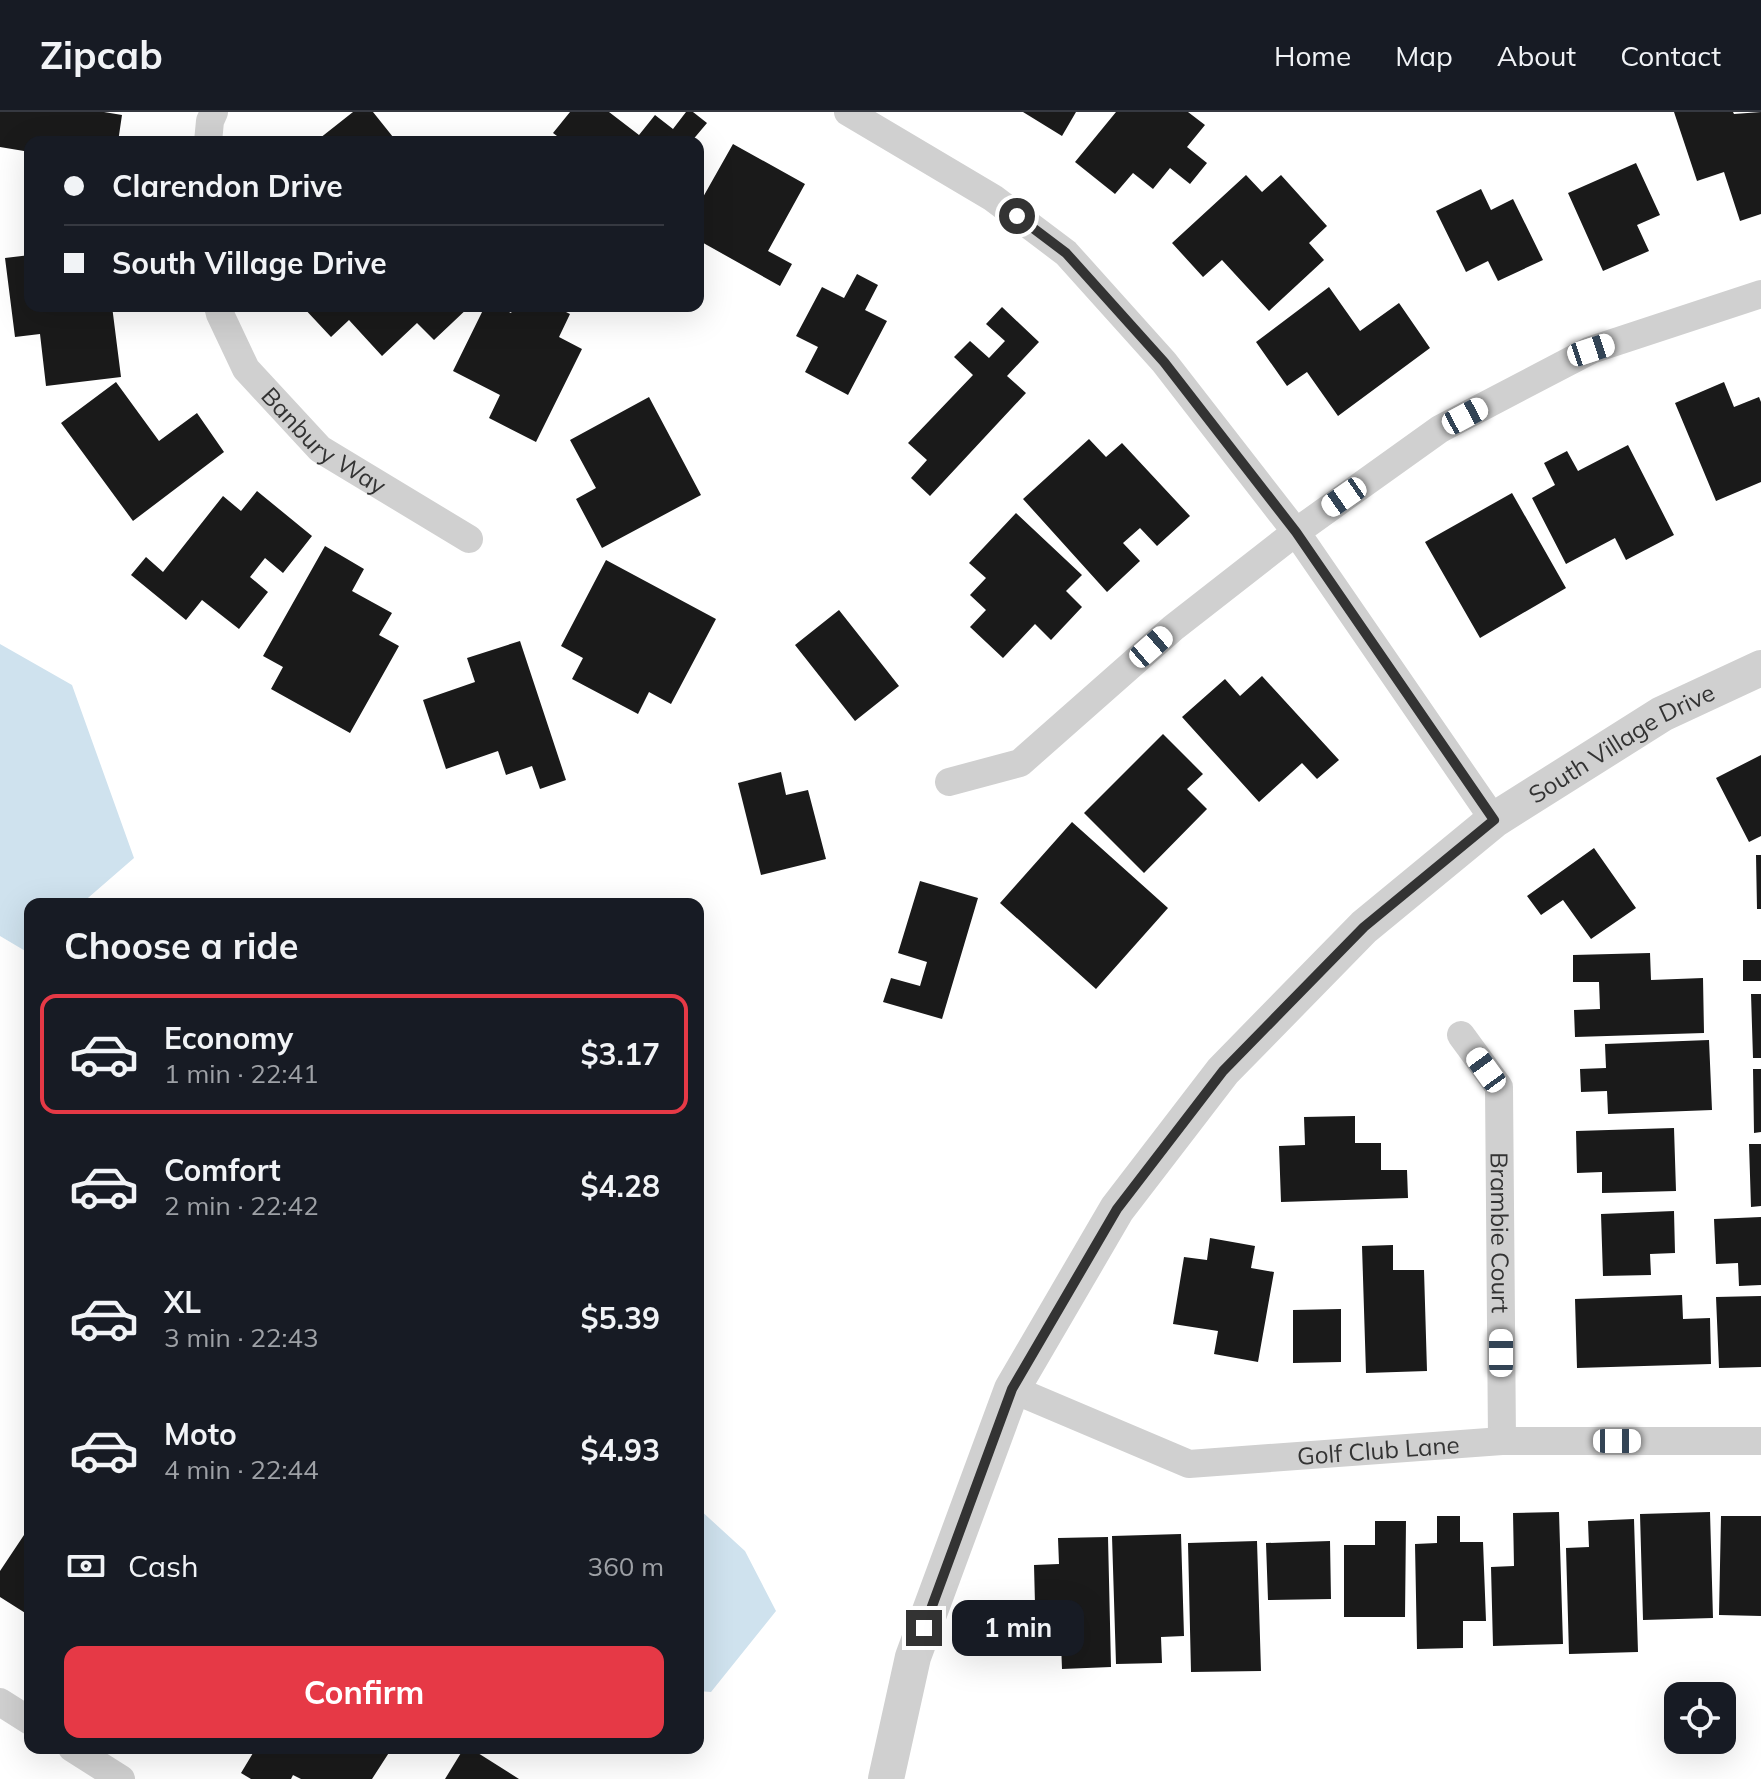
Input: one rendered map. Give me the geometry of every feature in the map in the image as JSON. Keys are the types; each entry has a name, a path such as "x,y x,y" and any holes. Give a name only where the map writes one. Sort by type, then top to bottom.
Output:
{"street":[{"path":"209,136 214,112"},
{"path":"848,112 993,198 1066,253 1164,362 1296,532 1494,820"},
{"path":"949,782 1020,763 1173,628 1296,532 1440,429 1591,350 1761,294"},
{"name":"Banbury Way","path":"220,312 246,369 320,449 469,539"},
{"name":"South Village Drive","path":"886,1779 913,1657 1012,1389 1117,1209 1223,1071 1364,927 1494,820 1662,714 1761,668"},
{"name":"Brambie Court","path":"1461,1035 1499,1087 1502,1441"},
{"name":"Golf Club Lane","path":"1012,1389 1189,1464 1502,1441 1761,1441"},
{"path":"0,1702 24,1717"},
{"path":"81,1754 121,1779"}],"water":[{"path":"0,644 72,685 134,858 88,898 24,898 24,950 0,936"},
{"path":"704,1513 745,1551 776,1611 711,1692 704,1691"}],"building":[{"path":"0,112 104,112 122,115 119,136 24,136 24,151 0,147"},
{"path":"353,112 373,112 392,136 323,136"},
{"path":"570,112 609,112 639,135 655,115 673,129 686,112 693,112 707,123 696,136 557,136 553,133"},
{"path":"1023,112 1076,112 1062,136"},
{"path":"1116,112 1188,112 1205,125 1187,147 1207,163 1190,184 1170,168 1153,189 1133,173 1115,194 1075,162"},
{"path":"1674,112 1761,112 1761,214 1740,221 1724,172 1697,181"},
{"path":"733,144 805,184 768,251 792,264 780,286 704,243 704,195"},
{"path":"1636,163 1660,215 1637,225 1649,251 1603,271 1568,193"},
{"path":"1246,175 1262,192 1281,175 1327,226 1309,243 1324,260 1269,311 1222,260 1203,277 1172,243"},
{"path":"1481,189 1491,210 1513,199 1543,260 1498,281 1488,261 1466,272 1436,211"},
{"path":"24,256 24,312 113,312 121,377 46,386 40,334 15,337 5,258"},
{"path":"857,274 878,285 865,310 887,321 848,395 805,372 818,347 796,336 822,287 844,298"},
{"path":"1329,287 1360,331 1399,303 1430,348 1338,416 1307,372 1287,386 1256,342"},
{"path":"1002,307 1039,342 1007,376 1026,393 930,496 911,478 927,460 908,443 973,375 954,357 970,341 989,358 1005,341 986,324"},
{"path":"308,312 464,312 434,340 417,323 382,356 349,320 331,337"},
{"path":"482,312 566,312 570,314 559,337 582,349 536,442 489,418 500,395 453,371"},
{"path":"116,382 159,441 197,413 224,452 133,521 61,423"},
{"path":"1724,382 1734,407 1759,397 1761,402 1761,482 1716,501 1675,403"},
{"path":"649,397 701,495 602,548 576,499 596,488 570,440"},
{"path":"1089,439 1106,457 1122,443 1190,516 1157,546 1140,528 1123,543 1140,561 1107,592 1023,499"},
{"path":"1628,445 1674,535 1626,560 1615,538 1566,564 1532,498 1555,485 1544,463 1567,451 1578,471"},
{"path":"257,491 312,536 283,573 265,558 250,577 268,592 239,629 202,600 186,620 131,575 146,557 163,572 223,496 241,511"},
{"path":"1512,493 1566,588 1480,638 1425,542"},
{"path":"1016,513 1082,575 1066,591 1082,607 1051,640 1035,624 1003,658 970,627 986,610 970,595 986,578 969,563"},
{"path":"325,546 364,569 352,591 392,613 379,635 399,646 350,733 271,689 283,667 263,656"},
{"path":"606,560 716,619 671,704 649,692 638,714 572,679 583,658 561,646"},
{"path":"839,610 899,686 855,721 795,645"},
{"path":"520,641 566,780 540,789 532,766 506,775 498,751 446,769 423,700 475,682 467,658"},
{"path":"1262,676 1339,760 1317,779 1302,763 1259,802 1182,717 1225,679 1240,696"},
{"path":"1163,734 1203,774 1187,789 1207,809 1144,873 1084,813"},
{"path":"1761,755 1761,836 1749,842 1716,778"},
{"path":"781,772 786,795 808,790 826,859 761,875 738,783"},
{"path":"1072,822 1168,908 1096,989 1000,903"},
{"path":"1594,848 1636,908 1591,939 1563,900 1541,915 1527,896"},
{"path":"1756,855 1761,855 1761,909 1757,909"},
{"path":"920,881 978,898 942,1019 883,1002 891,978 920,986 927,962 898,953"},
{"path":"1650,953 1651,980 1703,978 1704,1033 1575,1037 1574,1010 1600,1009 1599,982 1573,982 1573,955"},
{"path":"1743,960 1761,960 1761,981 1743,981"},
{"path":"1751,994 1761,994 1761,1058 1753,1058"},
{"path":"1709,1040 1712,1110 1608,1114 1607,1091 1581,1092 1580,1069 1606,1068 1605,1044"},
{"path":"1753,1069 1761,1069 1761,1132 1754,1133"},
{"path":"1355,1116 1355,1143 1381,1143 1381,1170 1407,1170 1408,1198 1281,1202 1279,1146 1305,1145 1304,1117"},
{"path":"1674,1128 1676,1191 1602,1193 1602,1172 1577,1173 1576,1131"},
{"path":"1749,1144 1761,1144 1761,1206 1751,1207"},
{"path":"1674,1211 1675,1253 1650,1254 1651,1275 1603,1276 1601,1214"},
{"path":"1761,1217 1761,1285 1739,1286 1738,1263 1716,1264 1714,1219"},
{"path":"1210,1238 1255,1246 1251,1268 1274,1272 1258,1362 1214,1354 1218,1331 1173,1324 1184,1257 1207,1260"},
{"path":"1393,1245 1393,1270 1424,1270 1427,1371 1366,1373 1362,1246"},
{"path":"1682,1295 1683,1319 1710,1318 1711,1364 1577,1368 1575,1299"},
{"path":"1761,1296 1761,1367 1719,1368 1716,1297"},
{"path":"1341,1309 1341,1362 1293,1363 1293,1310"},
{"path":"1559,1512 1563,1644 1493,1646 1491,1567 1514,1566 1513,1513"},
{"path":"1710,1512 1713,1618 1643,1620 1640,1514"},
{"path":"1437,1516 1460,1516 1460,1542 1483,1542 1486,1621 1463,1621 1463,1648 1417,1649 1415,1544 1437,1543"},
{"path":"1721,1516 1761,1516 1761,1616 1719,1615"},
{"path":"1634,1519 1638,1652 1569,1654 1566,1548 1589,1547 1588,1521"},
{"path":"1375,1521 1406,1521 1405,1617 1344,1617 1344,1545 1375,1545"},
{"path":"1181,1534 1184,1636 1161,1637 1162,1663 1116,1664 1112,1536"},
{"path":"24,1535 24,1612 0,1597 0,1571"},
{"path":"1108,1537 1111,1667 1062,1669 1061,1643 1036,1644 1034,1565 1059,1564 1058,1538"},
{"path":"1257,1541 1261,1671 1191,1672 1188,1543"},
{"path":"1330,1541 1331,1599 1268,1600 1266,1543"},
{"path":"252,1754 388,1754 372,1779 301,1779 293,1775 291,1779 251,1779 241,1773"},
{"path":"460,1754 479,1754 519,1779 445,1779"}],"route":[{"path":"924,1628 1012,1389 1117,1209 1223,1071 1364,927 1494,820 1296,532 1164,362 1066,253 1017,216"}]}
